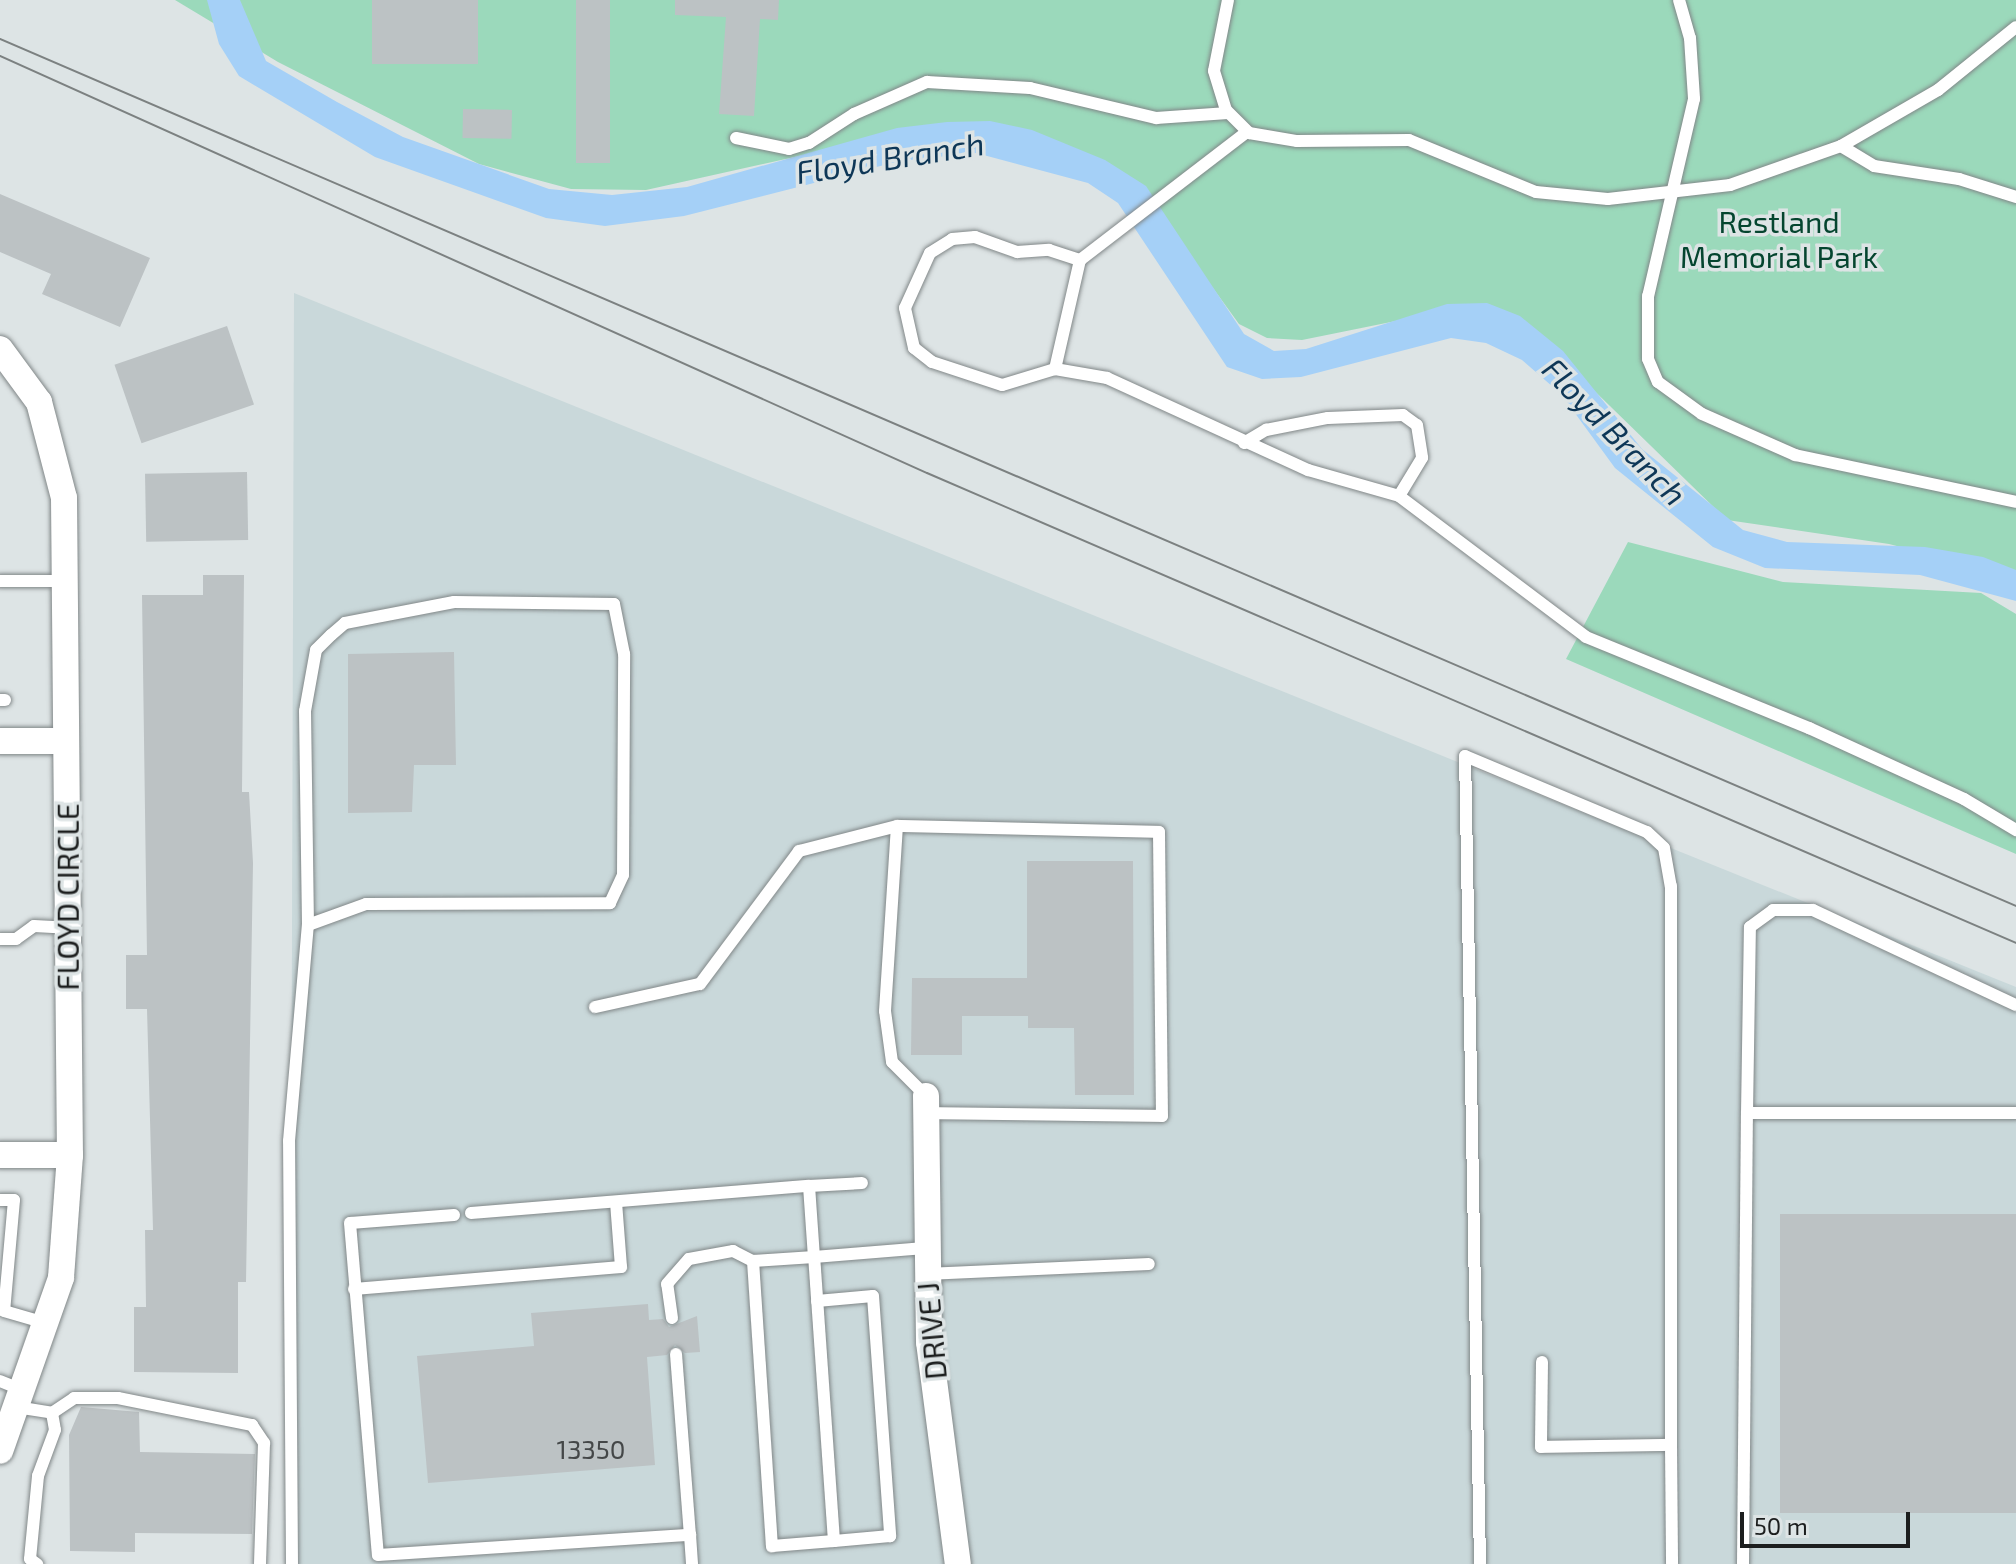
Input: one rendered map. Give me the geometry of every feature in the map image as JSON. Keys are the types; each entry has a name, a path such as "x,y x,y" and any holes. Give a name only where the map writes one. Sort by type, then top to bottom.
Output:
{"street":[{"name":"FLOYD CIRCLE","path":"0,349 39,402 57,452 65,581 70,1155 68,1227 48,1324 13,1393 0,1451"},
{"path":"0,741 66,741"},
{"name":"DRIVE J","path":"926,1105 926,1274 958,1564"},
{"path":"0,1155 70,1155"}],"lane":[{"path":"1228,0 1214,71 1228,113 1247,132 1297,141 1409,140 1506,182 1573,198 1674,194 1775,173 1841,146 1938,90 2016,27"},
{"path":"1679,0 1690,38 1694,99 1674,194 1651,275 1646,340 1651,371 1669,394 1795,455 2016,502"},
{"path":"736,138 789,149 830,134 854,114 927,82 1030,88 1156,118 1228,113"},
{"path":"1055,369 1080,260 1247,132"},
{"path":"1841,146 1874,166 1959,179 2016,197"},
{"path":"1080,260 1049,250 1017,252 975,237 952,239 930,253 905,308 914,348 932,362 1002,385 1055,369 1107,378 1308,470 1399,496 1586,637 1809,728 1964,799 2016,830"},
{"path":"1244,443 1266,430 1328,418 1403,415 1417,425 1422,458 1399,496"},
{"path":"0,581 65,581"},
{"path":"292,1564 289,1141 308,925 305,711 316,650 345,623 454,602 614,604 624,654 623,875 610,903 366,904 308,925"},
{"path":"1480,1564 1465,756 1647,832 1664,848 1671,886 1672,1564"},
{"path":"595,1007 700,984 799,851 897,826 1159,832 1162,1116 926,1105 892,1062 885,1011 897,826"},
{"path":"1743,1564 1750,927 1773,910 1813,910 2016,1005"},
{"path":"0,939 16,939 34,926 67,928"},
{"path":"1747,1113 2016,1113"},
{"path":"471,1213 862,1183"},
{"path":"809,1186 834,1541"},
{"path":"0,1200 14,1200 4,1311 48,1324"},
{"path":"354,1289 621,1267 616,1202"},
{"path":"454,1215 350,1223 378,1560 690,1535"},
{"path":"672,1318 667,1284 689,1259 733,1251 753,1261 925,1248"},
{"path":"753,1261 772,1546 890,1536 873,1296 817,1301"},
{"path":"926,1274 1149,1264"},
{"path":"676,1354 692,1564"},
{"path":"1542,1362 1541,1447 1671,1445"},
{"path":"13,1393 52,1413"},
{"path":"52,1413 74,1398 118,1398 175,1412 225,1414 252,1425 264,1443 266,1545 260,1564"},
{"path":"37,1564 30,1559 37,1490 55,1430 52,1413"}],"shaded area":[{"path":"294,293 2016,987 2016,1564 290,1564"}],"green space":[{"name":"Restland Memorial Park","path":"175,0 2016,0 2016,577 1889,544 1727,520 1535,333 1475,305 1302,340 1267,338 1239,324 1134,179 921,129 646,190 571,189 479,164 278,62"},
{"path":"1628,542 1783,582 1981,593 2016,614 2016,854 1566,659"}],"water":[{"name":"Floyd Branch","path":"207,0 240,0 266,61 337,102 403,137 549,189 612,195 687,187 897,128 990,121 1032,130 1105,160 1146,186 1244,334 1274,351 1306,349 1447,304 1487,303 1520,316 1563,351 1642,449 1743,530 1787,542 1925,547 1983,557 2016,570 2016,601 1920,575 1765,568 1713,547 1615,468 1561,394 1522,360 1486,343 1451,338 1301,377 1262,379 1227,367 1118,203 1088,183 976,153 900,161 684,216 605,226 546,218 375,157 239,76 219,44"}],"building":[{"path":"372,0 478,0 478,64 372,64"},
{"path":"576,0 610,0 610,163 576,163"},
{"path":"675,0 779,0 778,20 760,19 754,116 719,114 726,17 675,15"},
{"path":"463,109 512,110 511,139 462,138"},
{"path":"0,194 150,258 120,327 42,294 51,274 0,252"},
{"path":"227,326 254,404 142,443 114,365"},
{"path":"247,472 248,540 146,542 145,474"},
{"path":"203,575 244,575 242,792 249,792 253,863 246,1282 238,1282 238,1373 134,1372 134,1307 146,1307 145,1230 153,1230 147,1009 126,1009 126,955 147,955 142,595 203,595"},
{"path":"454,652 456,765 414,765 412,812 348,813 348,654"},
{"path":"1027,861 1133,861 1134,1095 1075,1095 1074,1028 1028,1028 1028,1016 962,1016 962,1055 911,1055 912,978 1027,978"},
{"path":"1780,1214 2016,1214 2016,1513 1780,1513"},
{"path":"648,1304 649,1320 663,1319 669,1327 697,1316 700,1352 685,1353 675,1345 667,1355 647,1357 655,1465 428,1483 417,1356 534,1346 531,1313"},
{"path":"81,1407 139,1412 140,1452 255,1454 252,1534 135,1533 135,1552 70,1551 69,1435"}],"tram line":[{"path":"0,39 2016,906"},
{"path":"0,56 927,473 2016,943"}]}
